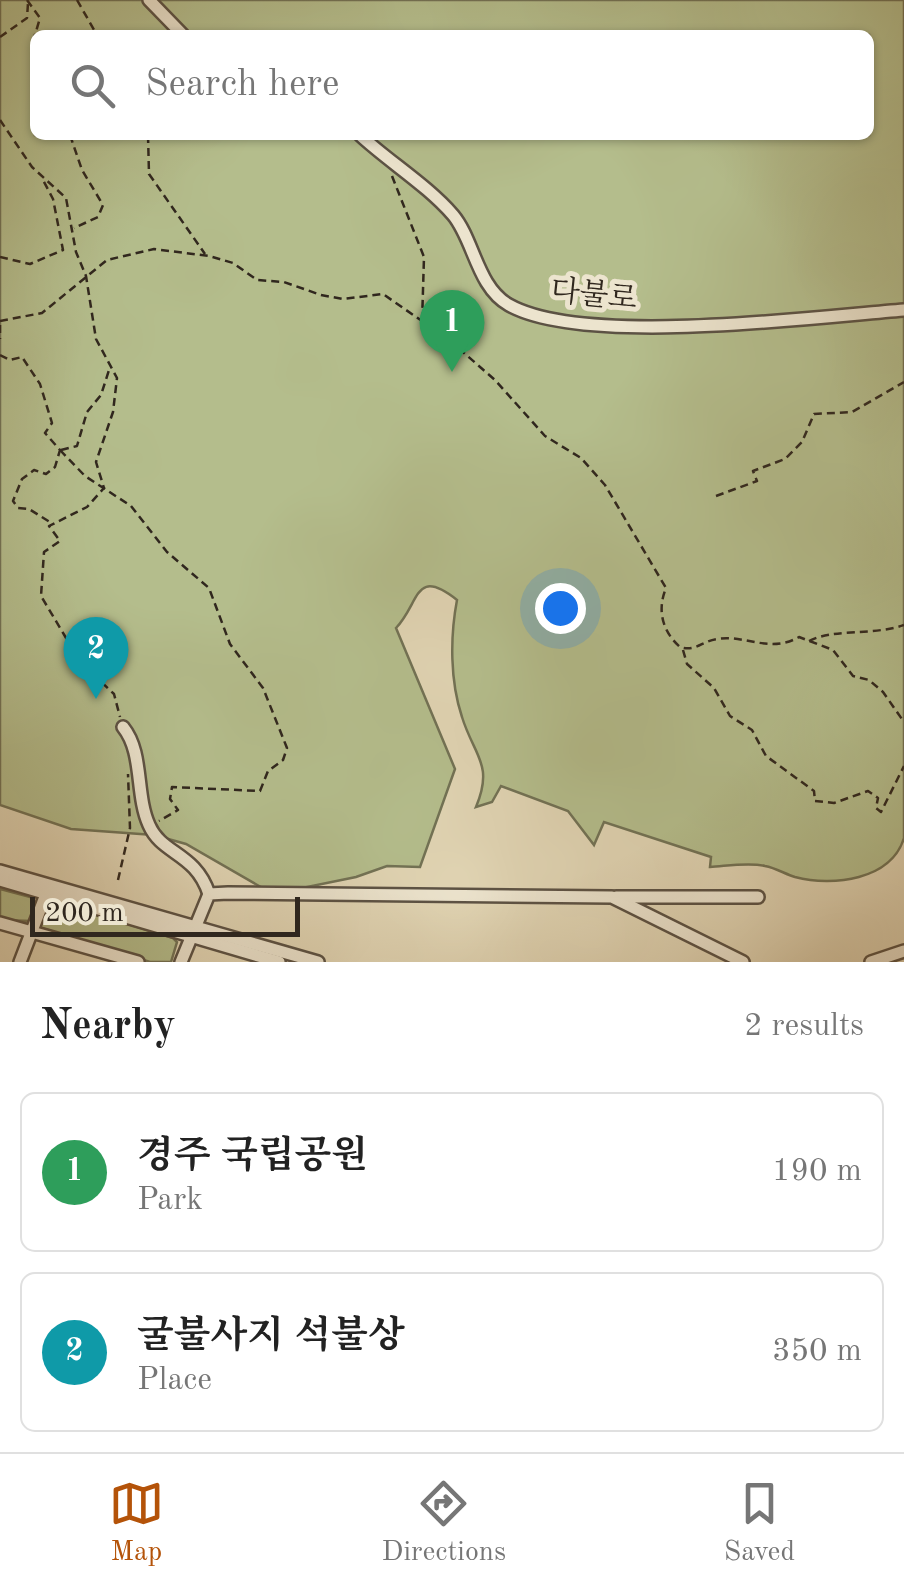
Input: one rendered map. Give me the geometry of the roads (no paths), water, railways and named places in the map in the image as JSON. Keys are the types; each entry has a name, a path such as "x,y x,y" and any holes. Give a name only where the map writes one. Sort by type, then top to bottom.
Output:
{"street":[{"path":"149,0 178,30"},
{"name":"다불로","path":"365,140 454,217 467,248 507,304 550,318 678,326 904,310"},
{"path":"123,727 135,749 138,788 151,830 197,867 209,894 181,962"},
{"path":"0,871 191,931 318,962"},
{"path":"0,880 48,889"},
{"path":"20,962 48,889"},
{"path":"209,894 758,897"},
{"path":"612,897 742,962"},
{"path":"0,923 138,962"},
{"path":"191,931 279,962"},
{"path":"870,962 904,951"}],"place":[{"name":"경주 국립공원","path":"452,372"},
{"name":"굴불사지 석불상","path":"96,699"}]}
